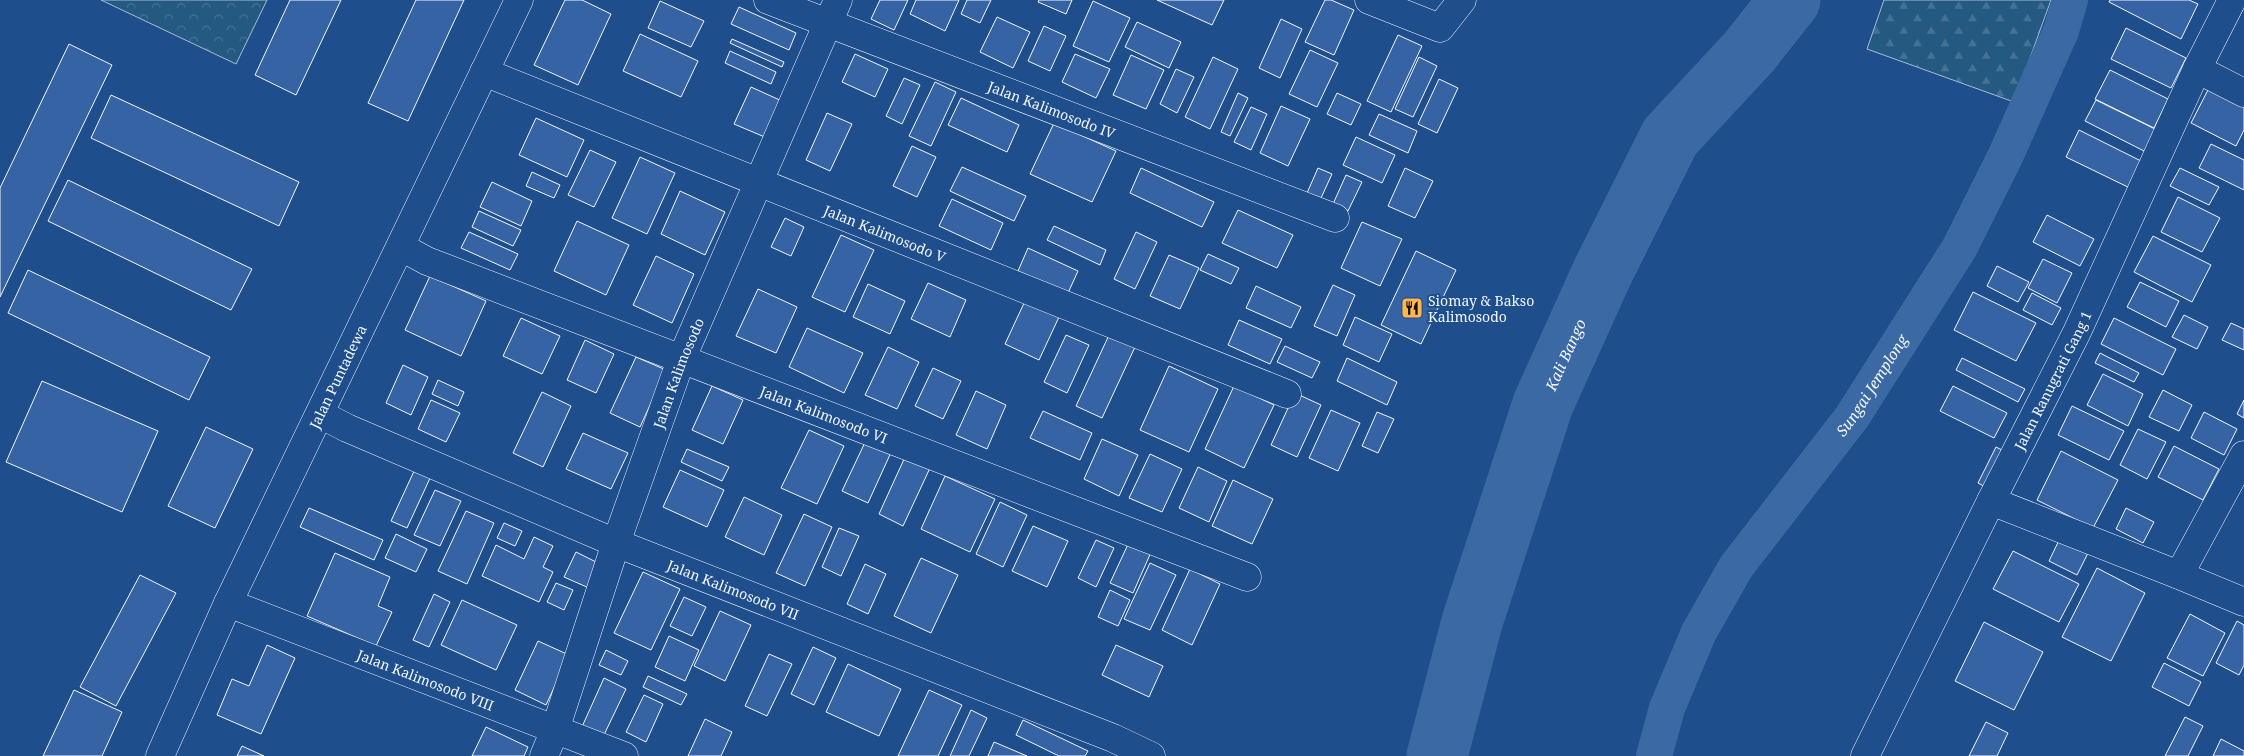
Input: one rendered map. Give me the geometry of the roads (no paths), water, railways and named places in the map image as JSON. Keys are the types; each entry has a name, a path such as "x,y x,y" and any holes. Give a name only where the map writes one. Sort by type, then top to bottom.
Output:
{"street":[{"name":"Jalan Puntadewa","path":"160,756 228,603 519,0"},
{"name":"Jalan Kalimosodo IV","path":"768,0 832,12 1335,218"},
{"path":"1369,0 1440,28 1462,0"},
{"name":"Jalan Ranugrati Gang 1","path":"1865,756 2077,332 2232,0"},
{"name":"Jalan Kalimosodo","path":"544,756 555,730 616,543 681,360 832,12"},
{"path":"2198,70 2244,93"},
{"name":"Jalan Kalimosodo V","path":"484,72 1287,394"},
{"name":"Jalan Kalimosodo VI","path":"401,247 427,261 1247,577"},
{"name":"Jalan Kalimosodo VII","path":"320,414 356,432 616,543 1113,738 1151,756"},
{"path":"2179,574 2244,455"},
{"path":"1991,501 2179,574 2244,602"},
{"name":"Jalan Kalimosodo VIII","path":"228,603 624,756"}],"waterway":[{"name":"Kali Bango","path":"1437,756 1472,622 1543,404 1603,271 1670,137 1749,52 1790,0"},
{"name":"Sungai Jemplong","path":"1654,756 1667,708 1699,632 1736,567 1852,417 1960,247 2005,157 2061,31 2070,0"}],"place":[{"name":"Siomay & Bakso Kalimosodo","path":"1412,308"}]}
